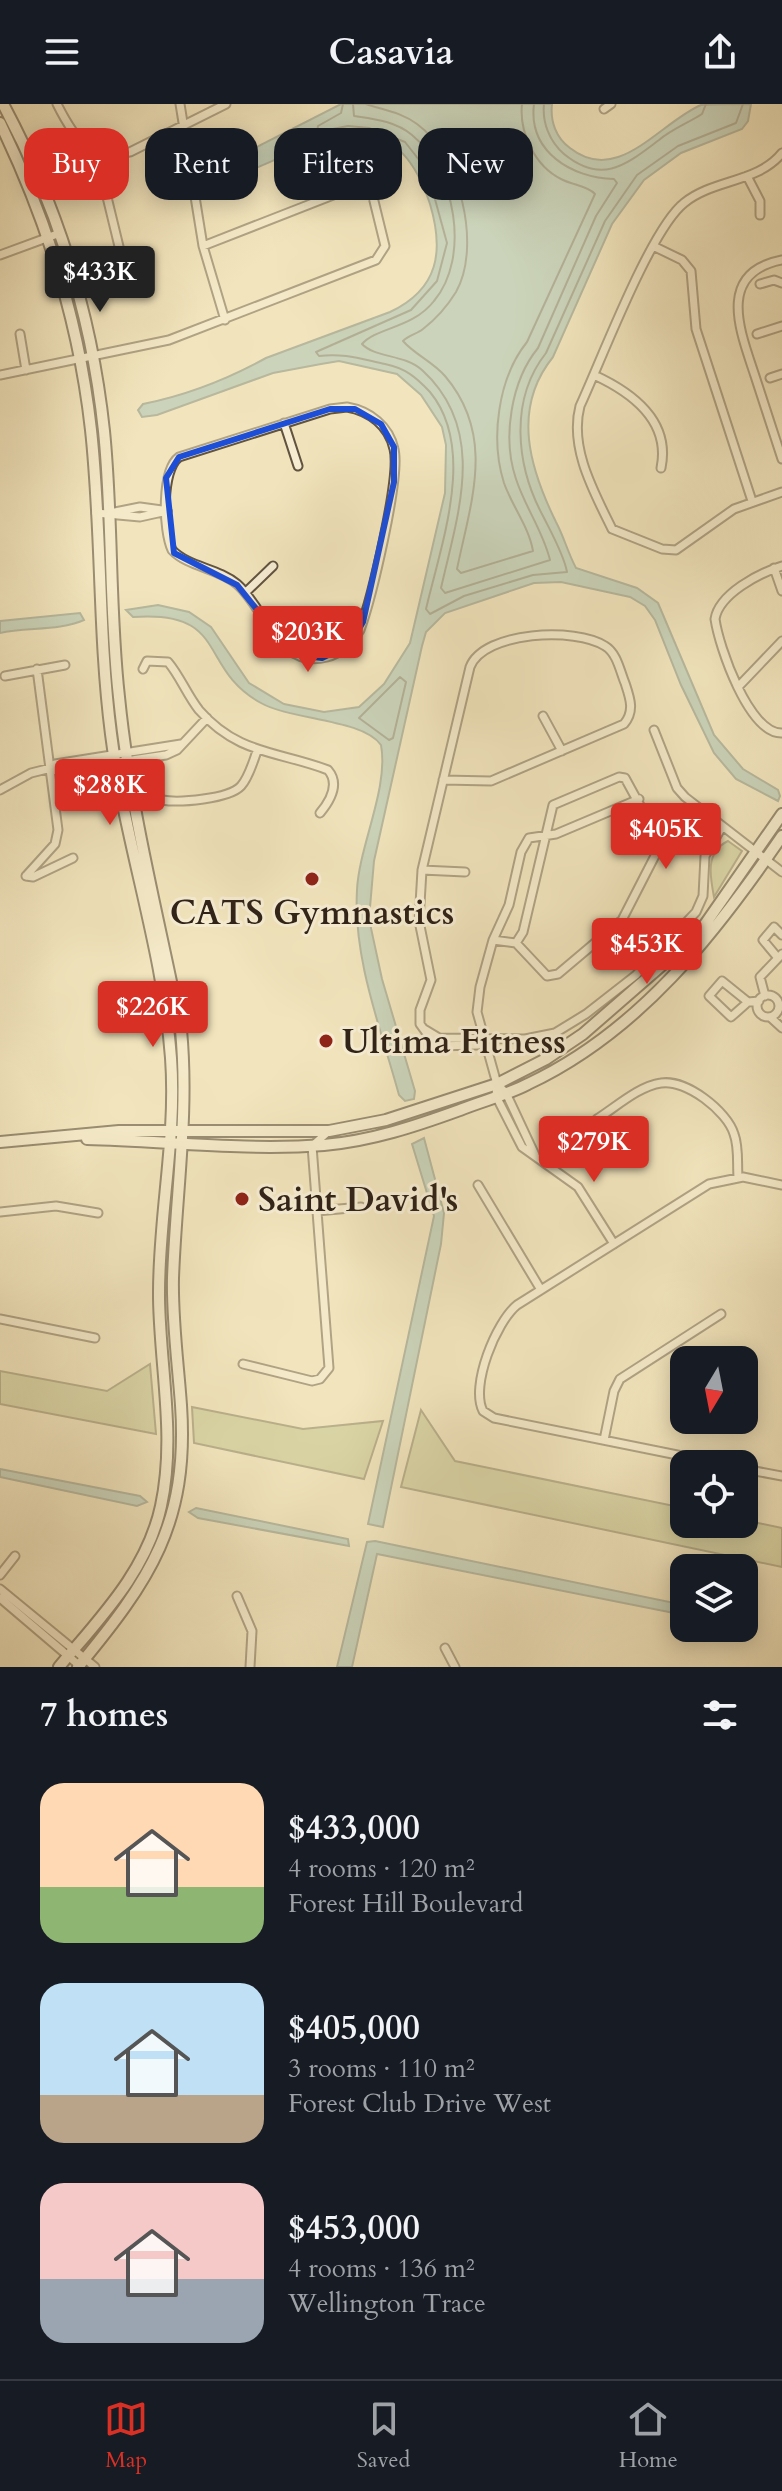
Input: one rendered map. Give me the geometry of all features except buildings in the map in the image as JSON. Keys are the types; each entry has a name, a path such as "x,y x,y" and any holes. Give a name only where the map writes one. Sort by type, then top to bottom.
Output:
{"main road":[{"path":"3,104 60,233 93,356 103,431 115,654 126,757 181,1030 185,1130 173,1312 182,1429 174,1509 151,1570 81,1664"},
{"path":"0,123 48,237 80,358 91,432 102,656 114,759 169,1031 172,1130 159,1284 168,1431 160,1510 148,1546 128,1583 59,1667"},
{"path":"0,1142 172,1130 329,1131 395,1118 497,1084 546,1059 583,1034 699,933 782,814"},
{"path":"41,1138 312,1146 407,1129 528,1085 579,1054 661,988 722,921 782,836"},
{"path":"159,1284 174,1261"}],"street":[{"path":"57,104 71,128"},
{"path":"180,104 203,246 225,320"},
{"path":"129,152 226,104"},
{"path":"782,153 768,167 688,199 670,217 653,246 580,406 576,439 612,529 662,549 676,550 734,509 782,492"},
{"path":"747,176 760,201 760,215"},
{"path":"0,375 169,340 380,258 385,246 373,197 368,189 355,186 203,246"},
{"path":"108,200 123,263"},
{"path":"0,254 60,233"},
{"path":"653,246 682,260 691,271 696,329 752,501"},
{"path":"782,260 768,264 750,276 741,290 736,307 738,324 782,459"},
{"path":"760,284 774,280 782,283"},
{"path":"757,334 782,326"},
{"path":"20,334 26,370"},
{"path":"770,378 782,374"},
{"path":"594,375 624,389 644,406 662,446 661,468"},
{"path":"347,407 375,418 391,439 396,456 394,482 363,622 350,644 337,654 322,658 301,657 277,641 246,592 222,573 174,553 169,542 166,473 175,459 284,423 347,407"},
{"path":"284,423 298,466"},
{"path":"96,513 109,514 140,507 167,511"},
{"path":"246,592 273,566"},
{"path":"782,591 778,567 761,573 716,611 715,623 743,701 763,726 782,733"},
{"path":"443,780 491,781 624,724 630,713 631,699 608,647 547,632 488,648 473,659 443,780 422,870 419,921 431,980 420,1010 422,1028 436,1046 478,1045 485,1039 525,1039 555,1033 586,1014 636,975 698,908 705,856 722,827"},
{"path":"738,687 782,641"},
{"path":"143,669 147,661 168,662 207,718 229,736 257,751 331,773 334,781 330,802 320,813"},
{"path":"5,676 65,665"},
{"path":"37,669 59,814 55,844 26,876 33,877 73,858"},
{"path":"543,716 562,751"},
{"path":"1,788 31,773 51,768 57,771 126,757 166,755 207,718"},
{"path":"654,730 677,788 782,872"},
{"path":"162,800 177,802 235,791 244,782 257,751"},
{"path":"493,940 516,943 547,976 558,974 622,920 661,844 630,782 619,777 553,805 523,932 516,943"},
{"path":"614,1244 578,1187 522,1147 497,1084 477,1002 493,940 509,905 524,845 529,838 565,831 639,799"},
{"path":"422,870 465,872"},
{"path":"782,935 774,927 763,940 780,956 760,977 761,1014 770,1017 782,1028"},
{"path":"748,1002 722,981 709,996 731,1017 748,1002 762,999 780,1001 778,1011 770,1017"},
{"path":"597,1119 651,1085 670,1083 684,1086 723,1116 731,1127 736,1141 738,1177"},
{"path":"243,1364 312,1381 320,1379 329,1368 312,1146 329,1131"},
{"path":"670,1453 494,1418 481,1407 479,1399 498,1325 510,1311 541,1290 709,1184 738,1177 782,1185"},
{"path":"478,1185 541,1290"},
{"path":"0,1212 56,1206 98,1213"},
{"path":"317,1211 361,1207"},
{"path":"604,1440 613,1395 620,1379 721,1314"},
{"path":"0,1319 95,1338"},
{"path":"758,1472 782,1476"},
{"path":"0,1575 15,1556"},
{"path":"0,1589 81,1664 95,1667"},
{"path":"237,1596 252,1631 250,1667"},
{"path":"0,1598 71,1652"},
{"path":"445,1648 455,1667"}],"highlighted area":[{"path":"330,409 355,409 381,424 394,447 394,482 363,622 350,644 322,658 293,654 237,585 174,553 166,478 179,457"}],"green space":[{"path":"728,841 742,851 714,897 712,858"},
{"path":"150,1364 156,1434 0,1404 0,1371 107,1391"},
{"path":"192,1407 303,1429 383,1421 364,1479 194,1443"},
{"path":"421,1410 455,1461 670,1505 670,1538 758,1538 758,1523 782,1528 782,1567 758,1562 758,1554 720,1554 401,1487"}],"water":[{"path":"341,104 552,104 555,129 565,144 588,158 605,160 638,148 701,105 751,104 748,121 742,129 681,153 644,180 612,224 532,397 529,439 539,481 576,568 637,588 658,603 714,735 743,769 778,790 780,796 778,801 736,779 714,753 681,685 655,620 645,606 630,597 561,582 534,583 445,613 426,632 422,646 374,861 369,919 382,979 415,1091 414,1099 405,1101 399,1095 370,994 357,916 359,873 381,780 381,745 359,730 261,703 241,689 199,632 185,623 164,617 133,617 126,610 158,605 189,612 211,627 249,683 284,704 324,712 359,707 384,684 410,643 445,493 446,445 442,427 421,395 397,374 339,361 273,373 157,415 142,417 138,410 143,404 206,386 266,358 390,312 406,303 419,292 434,267 437,237 428,200 533,200 533,128 418,128 418,174 402,153 402,128 294,128"},
{"path":"274,138 274,160 258,167 258,146"},
{"path":"80,613 84,620 75,623 0,633 0,621"},
{"path":"424,1138 444,1213 441,1244 383,1527 368,1524 434,1216 412,1144"},
{"path":"0,1469 140,1496 147,1502 137,1506 0,1477"},
{"path":"196,1508 348,1539 349,1546 198,1518 189,1512"},
{"path":"375,1541 670,1602 670,1612 377,1554 352,1667 337,1667 367,1542"}],"place":[{"name":"CATS Gymnastics","path":"312,879"},
{"name":"Ultima Fitness","path":"326,1041"},
{"name":"Saint David's","path":"242,1199"}]}
